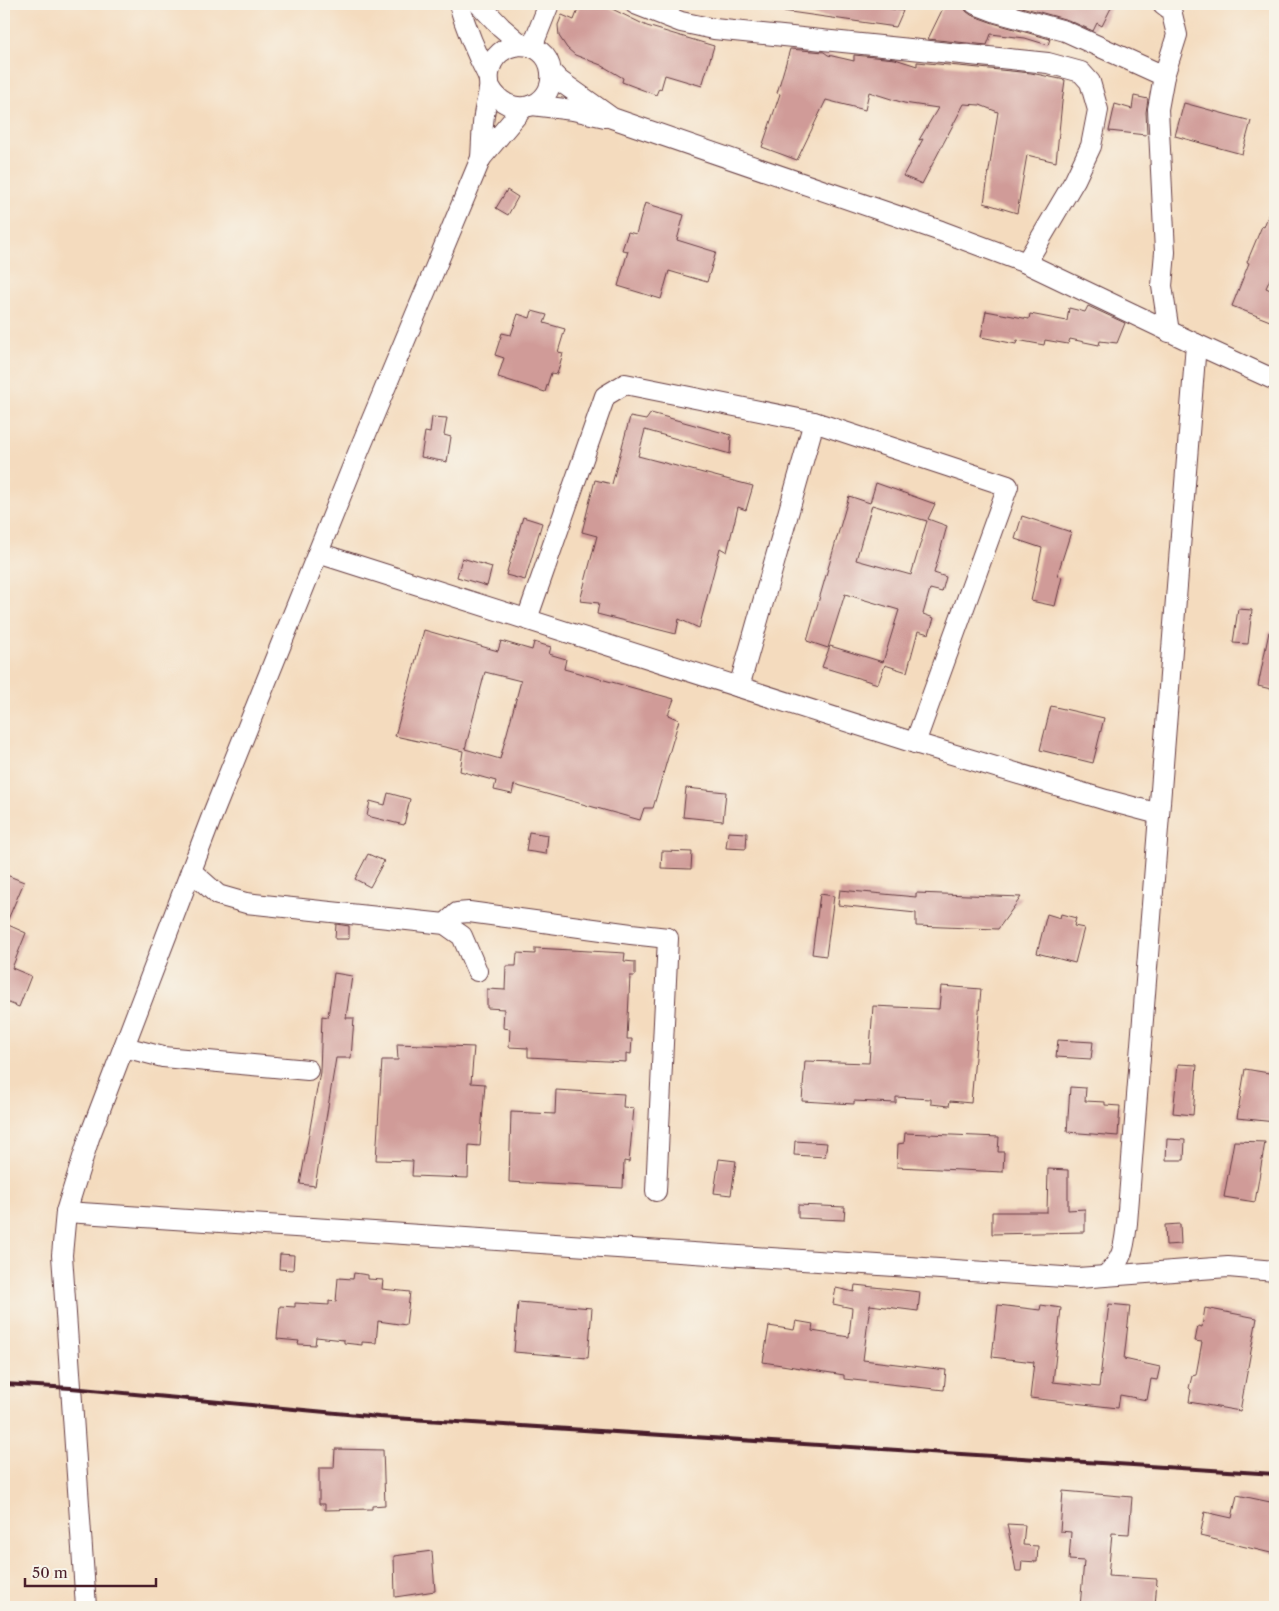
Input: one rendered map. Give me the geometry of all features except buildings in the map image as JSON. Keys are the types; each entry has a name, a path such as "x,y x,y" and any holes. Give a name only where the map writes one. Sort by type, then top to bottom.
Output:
{"street":[{"path":"459,4 473,46 495,97 504,104 513,107 573,110 617,120"},
{"path":"479,4 501,26 544,57 551,72 560,81 612,118 941,231 1026,263 1169,332 1275,380"},
{"path":"527,46 549,4"},
{"path":"636,4 681,22 714,29 1048,62 1081,72 1090,82 1098,110 1091,146 1075,180 1026,263"},
{"path":"975,4 996,12 1065,31 1164,76"},
{"path":"1163,4 1171,10 1177,35 1164,76 1158,109 1165,252 1162,286 1169,332"},
{"path":"86,1607 62,1255 66,1212 89,1138 191,871 318,553 481,158 490,66 503,49 513,46 527,46"},
{"path":"481,158 527,107 541,100 551,82 551,72"},
{"path":"1106,1275 1117,1265 1124,1248 1127,1223 1196,344"},
{"path":"527,619 605,396 625,384 814,422 1008,486 915,743"},
{"path":"739,687 814,422"},
{"path":"318,553 915,743 1159,814"},
{"path":"191,871 218,895 246,903 445,924 462,936 477,971"},
{"path":"445,924 457,913 469,912 668,938 656,1191"},
{"path":"124,1047 163,1057 308,1070"},
{"path":"66,1212 1078,1278 1228,1267 1275,1260"},
{"path":"1228,1267 1275,1271"}],"railway":[{"path":"4,1384 71,1388 379,1417 1275,1474"}]}
